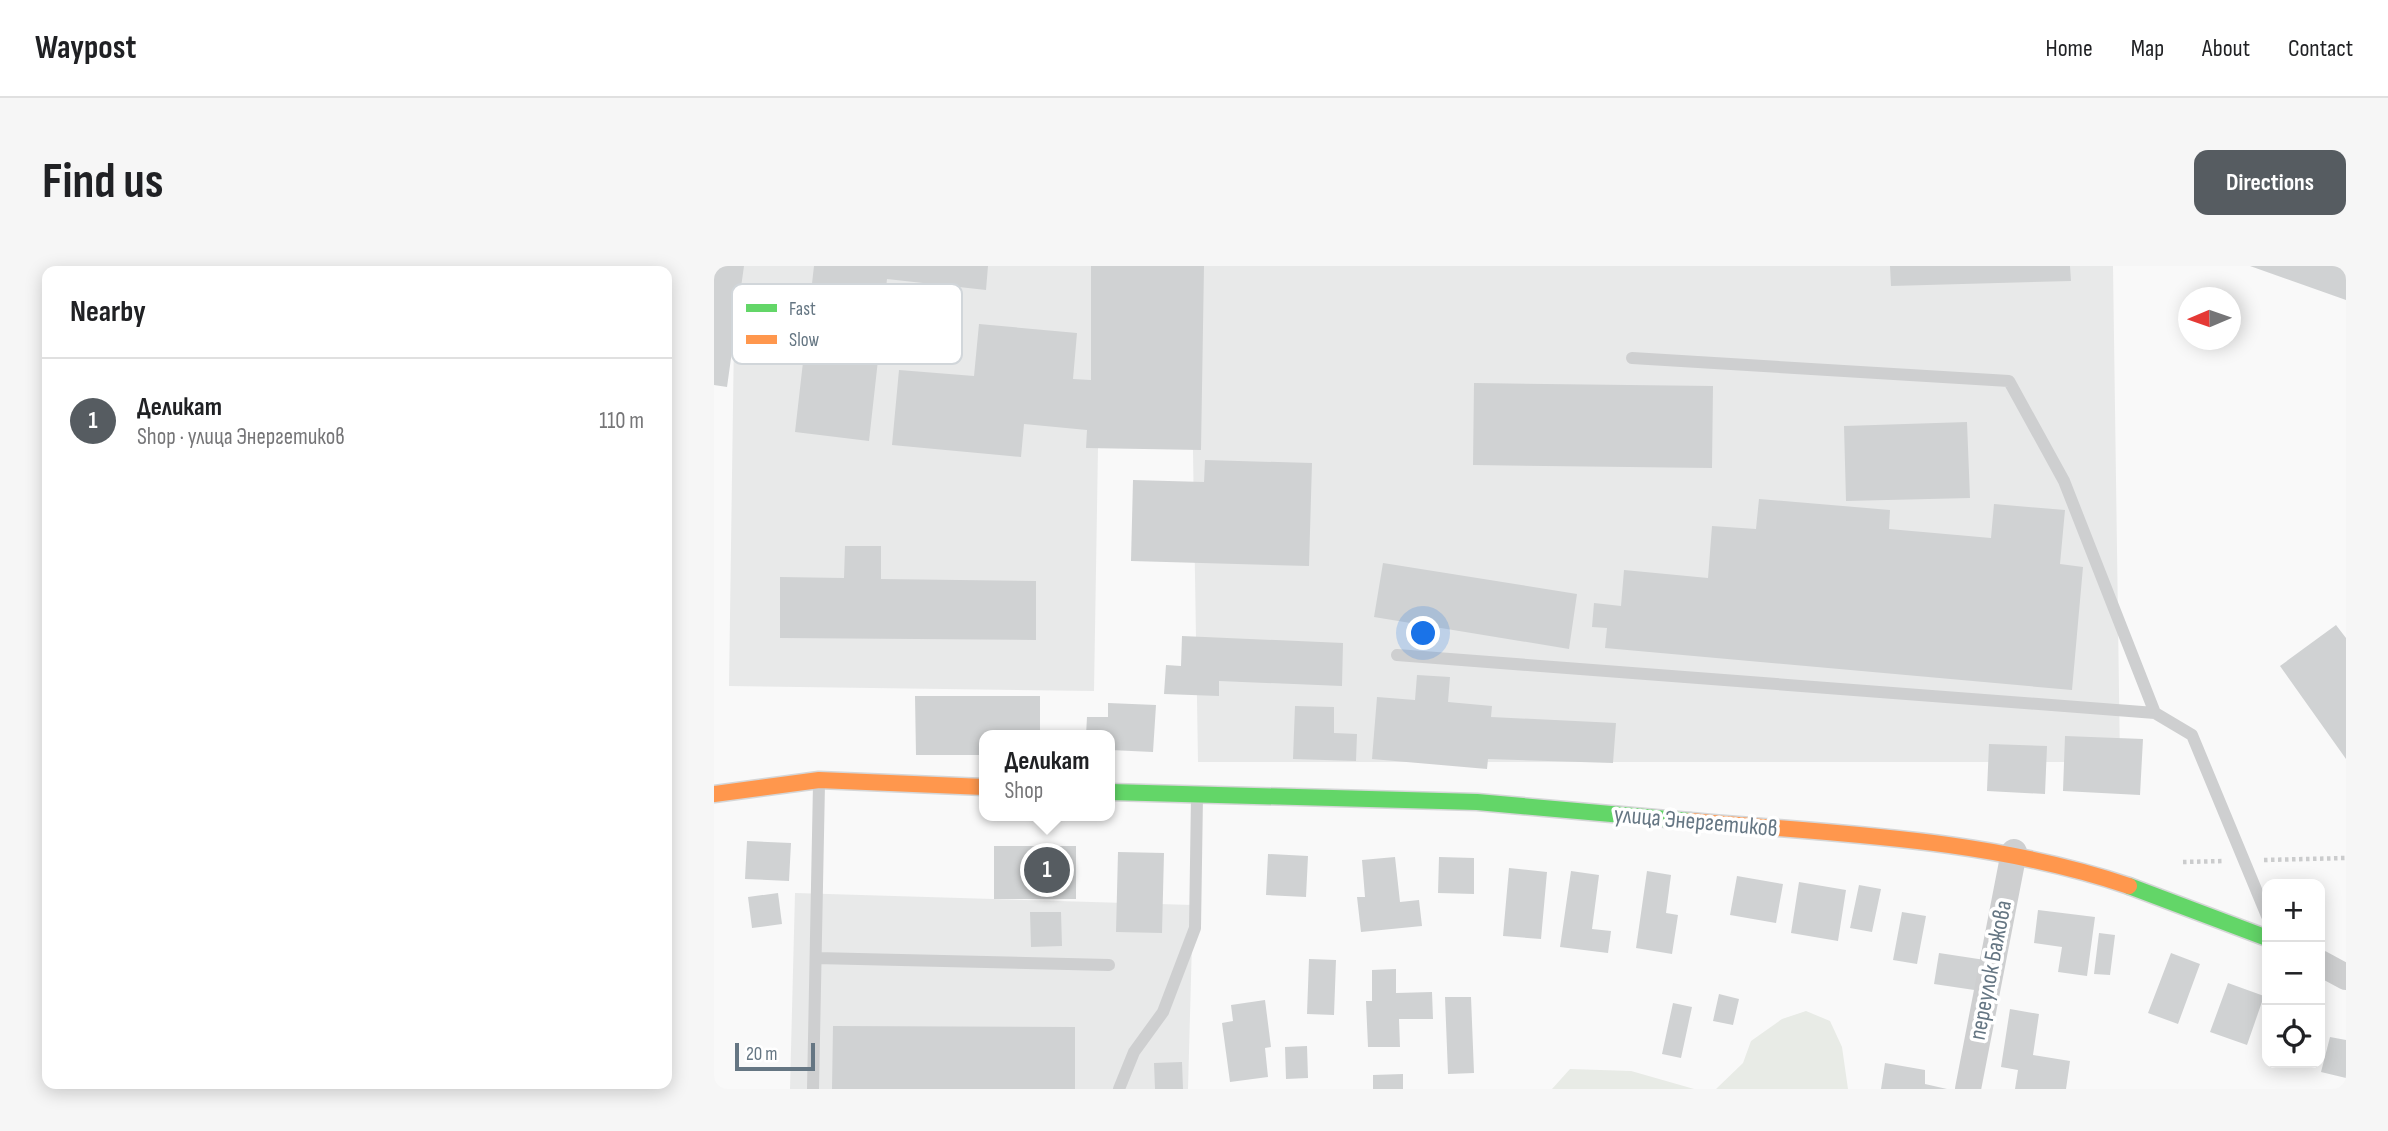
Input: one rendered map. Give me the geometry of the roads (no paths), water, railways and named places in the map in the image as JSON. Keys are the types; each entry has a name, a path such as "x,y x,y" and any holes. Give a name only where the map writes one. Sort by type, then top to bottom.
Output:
{"street":[{"path":"714,794 819,780 979,787"},
{"name":"улица Энергетиков","path":"1115,792 1477,802 2014,852 2148,889 2262,936"},
{"name":"переулок Бажова","path":"1968,1089 2014,852"},
{"path":"2325,966 2346,977"}],"lane":[{"path":"1632,358 2009,381 2064,481 2155,713"},
{"path":"1397,655 2155,713 2192,735 2262,904"},
{"path":"813,1089 819,780"},
{"path":"1119,1089 1134,1052 1163,1012 1195,929 1197,795"},
{"path":"816,958 1109,965"}],"place":[{"name":"Деликат","path":"1047,870"}]}
